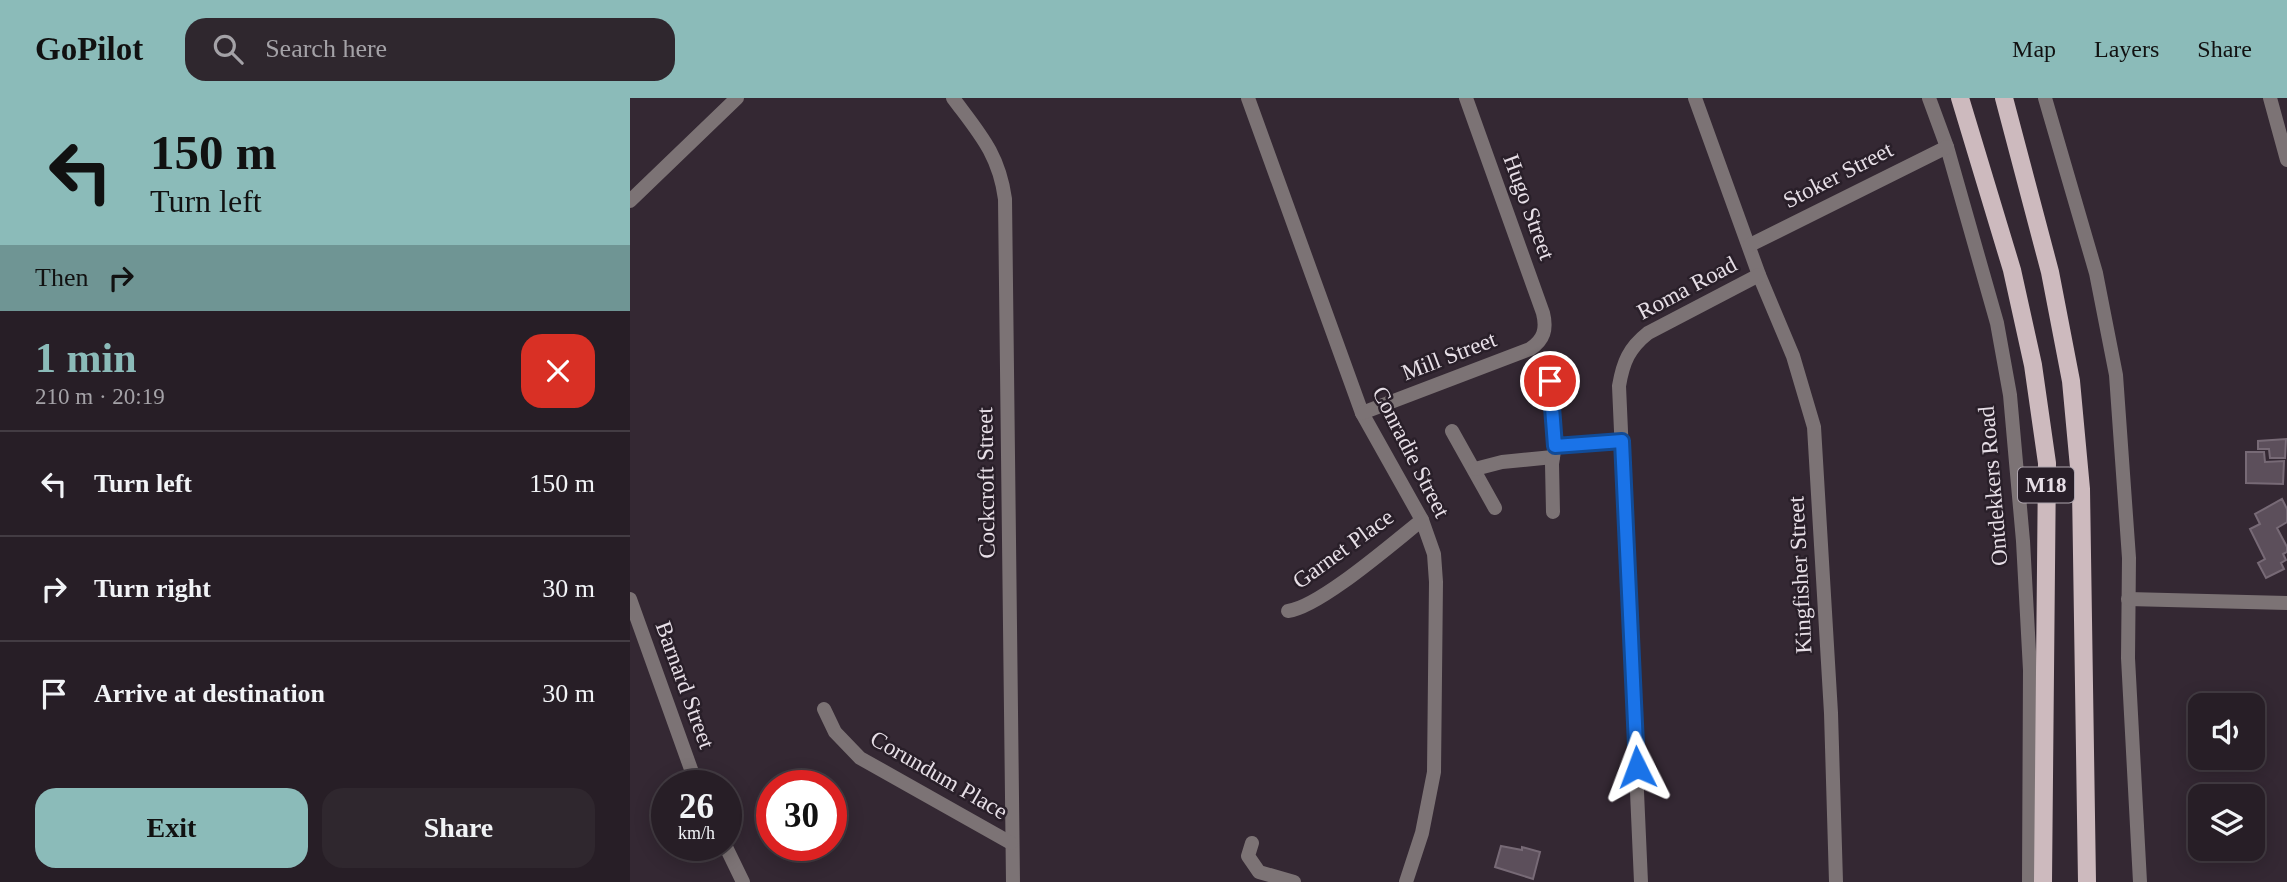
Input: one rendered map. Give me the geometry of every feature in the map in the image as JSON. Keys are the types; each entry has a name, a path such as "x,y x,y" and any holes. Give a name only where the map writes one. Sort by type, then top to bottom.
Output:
{"main road":[{"name":"Ontdekkers Road","path":"1960,98 2012,270 2034,365 2047,463 2043,882"},
{"name":"M18","path":"2004,98 2050,272 2071,381 2081,489 2087,882"}],"street":[{"path":"630,201 737,98"},
{"name":"Cockcroft Street","path":"953,98 994,158 1001,172 1005,199 1013,882"},
{"name":"Conradie Street","path":"1248,98 1363,413 1422,520 1436,569 1434,772 1422,833 1406,882"},
{"name":"Hugo Street","path":"1466,98 1543,313 1545,331"},
{"name":"Kingfisher Street","path":"1695,98 1759,275 1793,356 1809,407 1815,440 1831,713 1836,882"},
{"name":"Ontdekkers Road","path":"1929,98 1947,147 1997,323 2007,369 2023,541 2030,670 2029,882"},
{"path":"2045,98 2096,273 2110,337 2123,455 2129,558 2128,658 2140,882"},
{"path":"2270,98 2283,134 2287,160"},
{"name":"Stoker Street","path":"1750,245 1947,147"},
{"name":"Roma Road","path":"1641,882 1619,386 1622,366 1635,343 1648,333 1759,275"},
{"name":"Mill Street","path":"1363,413 1530,349 1537,345 1545,331"},
{"path":"1550,381 1554,452 1553,512"},
{"path":"1452,430 1495,508"},
{"path":"1475,469 1622,441"},
{"name":"Garnet Place","path":"1288,611 1297,610 1320,596 1422,520"},
{"name":"Barnard Street","path":"630,599 691,770"},
{"path":"2128,599 2287,603"},
{"name":"Corundum Place","path":"824,709 835,732 860,758 1012,843"},
{"path":"1252,843 1248,856 1259,872 1294,882"},
{"path":"733,861 743,882"}],"building":[{"path":"2286,439 2285,458 2270,458 2269,449 2258,449 2258,441"},
{"path":"2246,452 2264,452 2265,462 2284,461 2283,484 2246,483"},
{"path":"2282,499 2287,509 2287,522 2277,528 2287,547 2287,552 2283,554 2286,560 2281,563 2284,569 2266,578 2258,563 2265,559 2250,529 2260,524 2255,514"},
{"path":"1501,846 1522,850 1522,847 1540,852 1533,879 1495,867"}],"route":[{"path":"1550,381 1555,446 1622,441 1637,767"}]}
